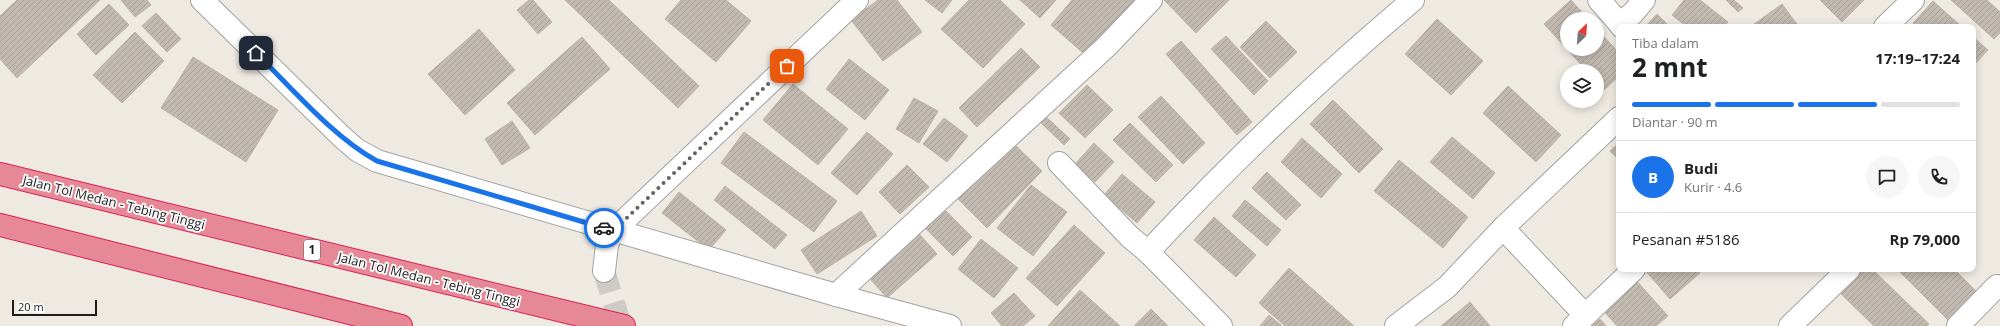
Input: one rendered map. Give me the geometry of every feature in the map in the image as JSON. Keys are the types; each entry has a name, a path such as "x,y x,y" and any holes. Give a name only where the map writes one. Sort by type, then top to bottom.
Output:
{"highway":[{"name":"Jalan Tol Medan - Tebing Tinggi","path":"0,174 624,326"},
{"path":"0,226 401,326"}],"street":[{"path":"202,0 342,137 357,150 377,161 836,296 950,326"},
{"path":"604,271 607,246 613,231 857,0"},
{"path":"836,296 1106,47 1151,0"},
{"path":"1148,252 1238,158 1362,43 1413,0"},
{"path":"1599,0 1619,24"},
{"path":"1623,24 1644,0"},
{"path":"1888,24 1913,0"},
{"path":"1396,326 1447,287 1503,228 1616,121"},
{"path":"1059,163 1130,237 1148,252 1221,326"},
{"path":"1503,228 1580,320 1631,272"},
{"path":"1790,326 1846,272"},
{"path":"1958,326 1997,286"}],"building":[{"path":"17,0 100,0 17,78 0,59 0,16"},
{"path":"121,0 147,0 151,5 135,17"},
{"path":"529,0 533,0 552,22 538,34 517,10"},
{"path":"565,0 609,0 699,86 678,108"},
{"path":"681,0 726,0 751,21 716,62 665,19"},
{"path":"878,0 897,0 922,32 883,61 851,20"},
{"path":"925,0 952,0 942,13"},
{"path":"969,0 1000,0 1025,24 983,68 941,29"},
{"path":"1020,0 1056,0 1040,18"},
{"path":"1072,0 1137,0 1089,58 1051,25"},
{"path":"1164,0 1229,0 1196,33"},
{"path":"1571,0 1582,12 1560,12 1560,41 1544,24"},
{"path":"1684,0 1700,0 1728,22 1726,24 1683,24 1672,15"},
{"path":"1726,0 1734,0 1743,8 1738,12"},
{"path":"1820,0 1864,0 1842,22"},
{"path":"1951,0 1987,0 2000,12 2000,33 1994,39"},
{"path":"1933,1 1959,24 1914,24 1913,23"},
{"path":"109,4 129,25 96,55 77,34"},
{"path":"1782,4 1797,24 1754,24"},
{"path":"156,13 181,39 167,52 142,26"},
{"path":"1657,14 1667,24 1648,24"},
{"path":"1437,19 1483,61 1451,95 1405,54"},
{"path":"1266,21 1297,52 1270,78 1240,47"},
{"path":"479,29 515,70 465,115 428,74"},
{"path":"135,32 164,61 122,103 93,75"},
{"path":"1226,36 1268,81 1254,95 1211,49"},
{"path":"582,37 610,69 535,135 507,103"},
{"path":"1604,37 1616,50 1616,79 1604,90 1604,64 1581,64 1573,56 1604,56"},
{"path":"1976,40 1988,50 1976,63"},
{"path":"1181,41 1252,122 1237,135 1166,54"},
{"path":"1021,48 1040,67 977,127 959,108"},
{"path":"193,57 278,110 246,162 161,108"},
{"path":"849,59 889,90 865,120 826,89"},
{"path":"793,84 848,129 818,165 763,120"},
{"path":"1087,85 1113,110 1085,138 1059,113"},
{"path":"1508,86 1561,135 1536,162 1483,113"},
{"path":"1161,96 1205,143 1183,164 1138,117"},
{"path":"914,98 938,111 919,143 896,129"},
{"path":"1333,100 1383,149 1359,173 1310,124"},
{"path":"1043,114 1070,139 1064,145 1038,120"},
{"path":"944,118 968,136 947,162 923,144"},
{"path":"512,121 530,148 502,165 485,139"},
{"path":"1130,123 1173,165 1156,182 1113,140"},
{"path":"744,132 837,201 814,232 721,163"},
{"path":"867,132 893,154 857,195 831,173"},
{"path":"1452,137 1495,173 1473,199 1430,162"},
{"path":"1302,138 1342,174 1321,198 1281,162"},
{"path":"1010,140 1042,171 987,228 955,196"},
{"path":"1094,143 1114,162 1095,182 1075,164"},
{"path":"1616,146 1616,157 1610,151"},
{"path":"1399,160 1468,217 1443,248 1374,191"},
{"path":"907,165 929,187 900,214 879,192"},
{"path":"1267,172 1301,205 1286,220 1252,188"},
{"path":"1122,174 1155,202 1137,223 1104,195"},
{"path":"1031,185 1067,212 1033,256 997,228"},
{"path":"725,186 787,235 775,249 714,200"},
{"path":"679,192 726,230 709,250 662,213"},
{"path":"1245,200 1281,230 1267,246 1232,216"},
{"path":"940,205 972,237 953,256 921,224"},
{"path":"861,211 877,236 817,274 801,250"},
{"path":"1214,217 1256,255 1236,277 1194,240"},
{"path":"1074,225 1105,253 1057,306 1026,278"},
{"path":"914,228 937,254 887,298 865,273"},
{"path":"981,239 1018,268 994,298 958,269"},
{"path":"1289,268 1354,326 1285,326 1259,303"},
{"path":"1647,272 1700,273 1670,299"},
{"path":"1860,272 1875,272 1929,324 1927,326 1874,326 1840,293"},
{"path":"1900,272 1957,272 1979,294 1950,322"},
{"path":"1635,279 1668,316 1656,326 1617,326 1601,308"},
{"path":"1080,290 1120,326 1048,326"},
{"path":"1014,293 1035,316 1023,326 1002,326 991,313"},
{"path":"1470,302 1490,326 1441,326"},
{"path":"1151,309 1168,326 1134,326"},
{"path":"1269,315 1282,326 1260,326"},
{"path":"1600,319 1606,326 1592,326"}],"tunnel":[{"path":"604,271 621,326"}],"way so far":[{"path":"604,228 613,231 787,66"}],"route":[{"path":"256,53 342,137 357,150 377,161 604,228"}]}
